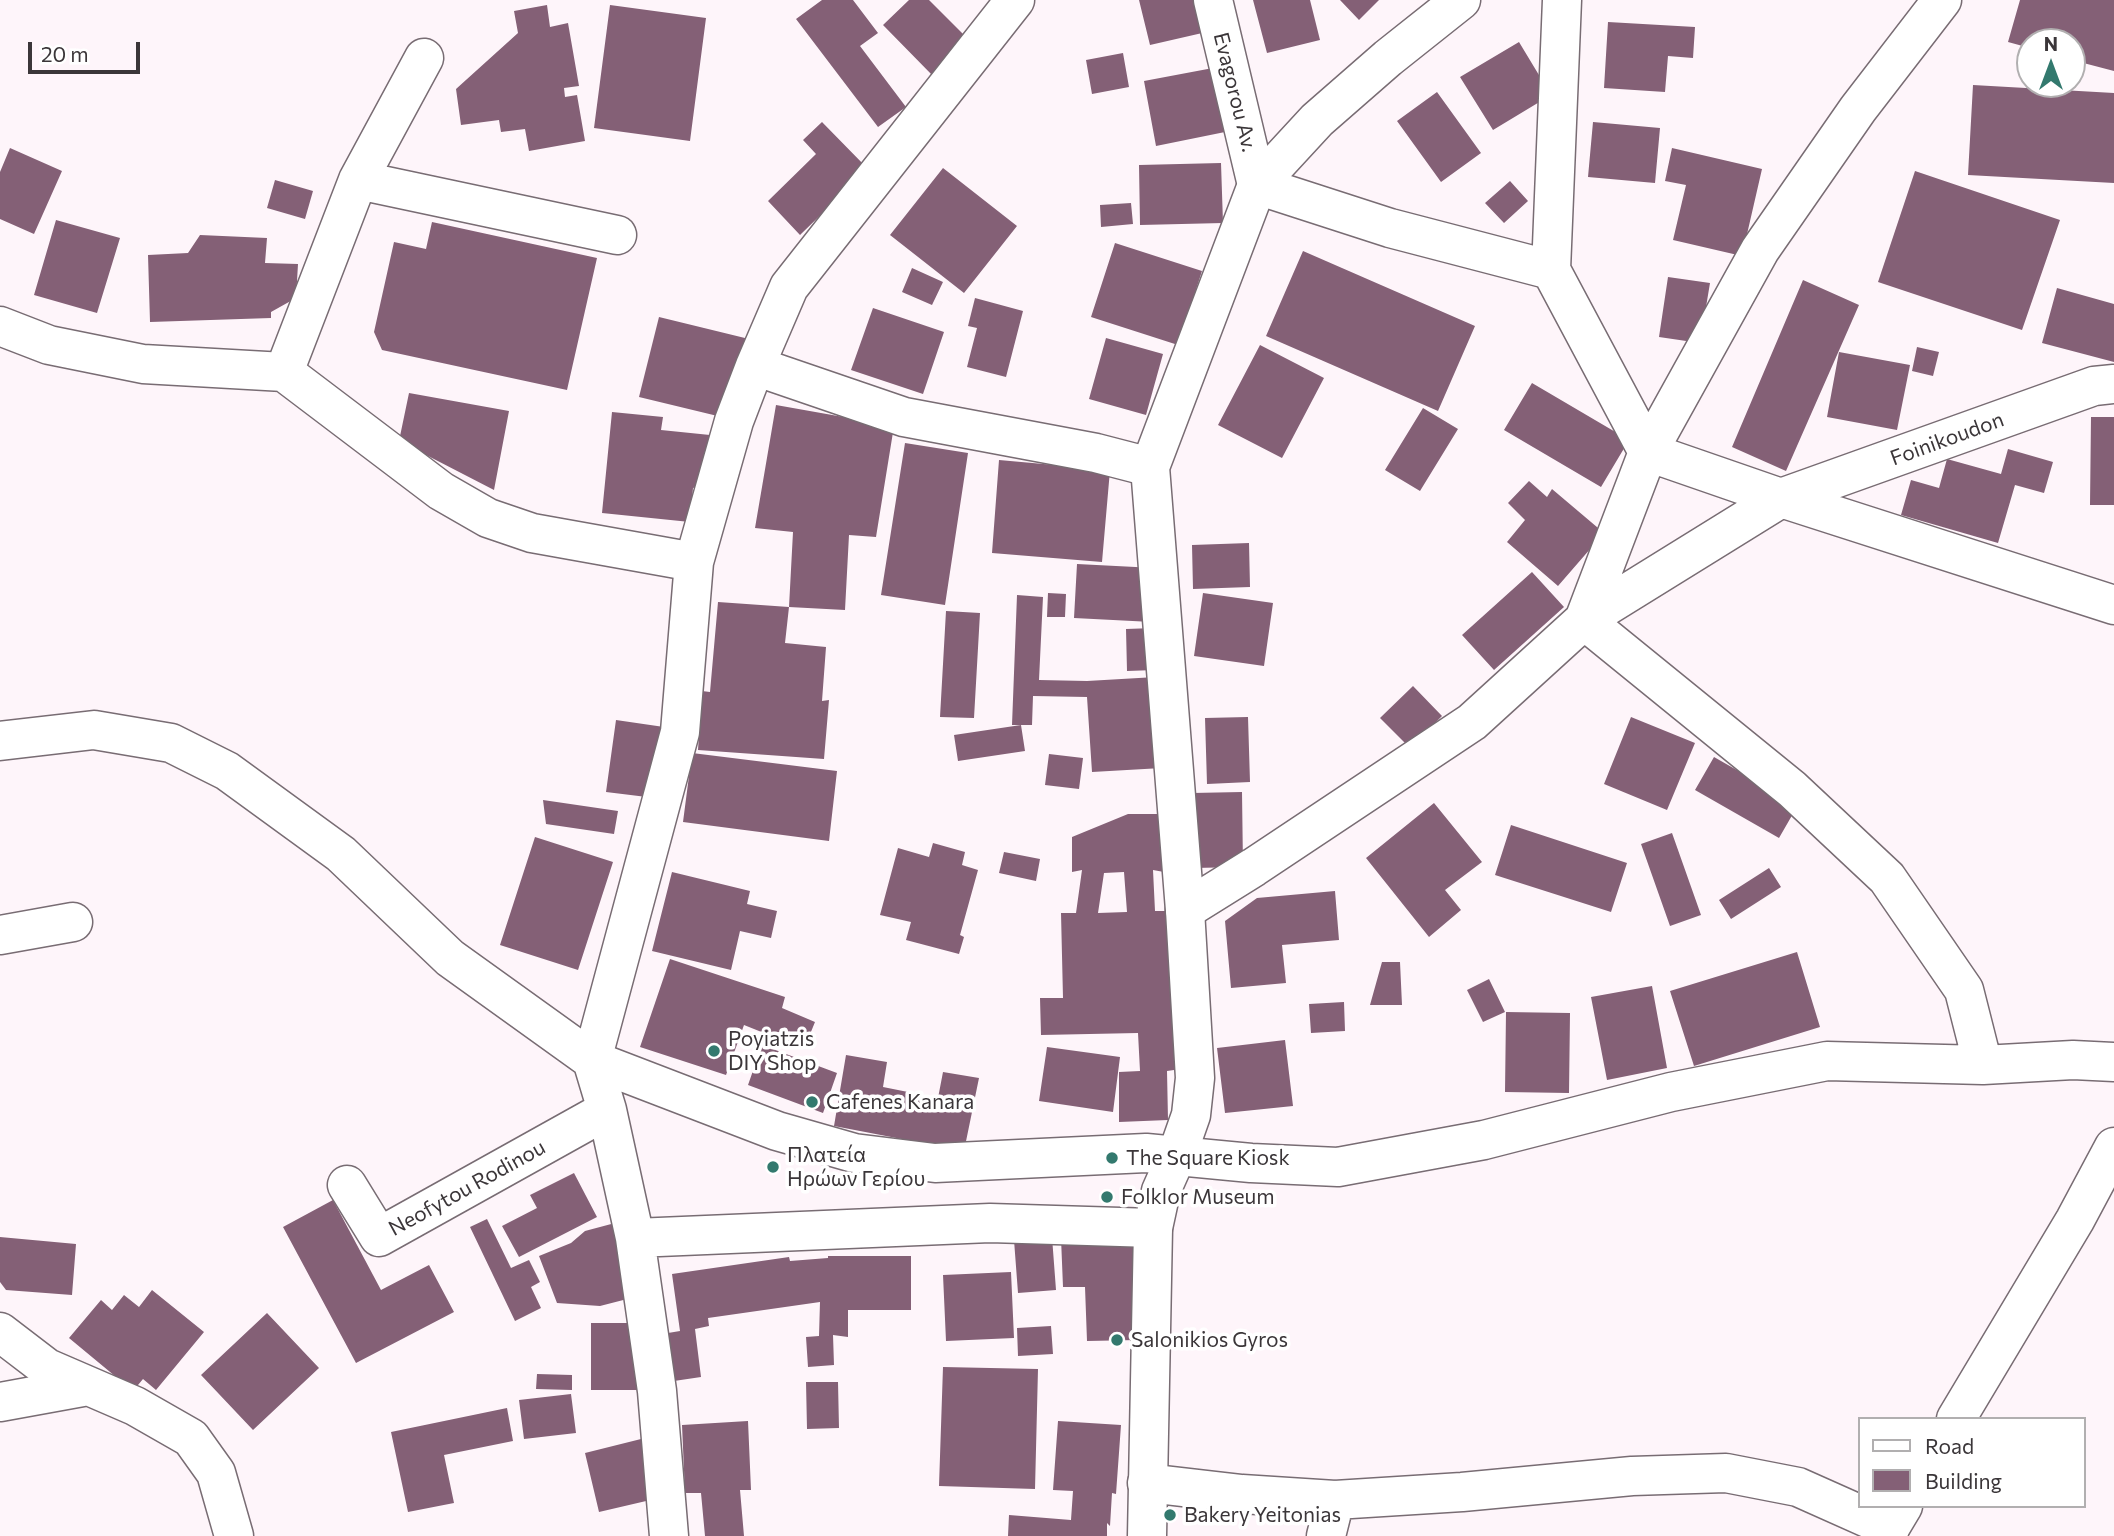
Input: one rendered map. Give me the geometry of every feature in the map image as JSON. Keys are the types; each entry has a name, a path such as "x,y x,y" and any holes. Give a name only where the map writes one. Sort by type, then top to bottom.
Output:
{"street":[{"path":"669,1536 657,1391 650,1237 592,1060 680,732 694,562 734,421 789,287 1015,0"},
{"name":"Evagorou Av.","path":"1213,0 1257,185"},
{"path":"1147,1536 1153,1228 1161,1191 1191,1115 1195,1078 1185,910 1150,467 1257,185 1317,120 1388,58 1461,0"},
{"path":"1562,0 1551,270 1648,452 1781,498 2114,605"},
{"path":"1942,0 1858,109 1760,250 1648,452 1584,620 1792,789 1887,878 1964,990 1983,1065"},
{"path":"284,372 358,180 424,58"},
{"path":"358,180 617,235"},
{"path":"1257,185 1390,228 1551,270"},
{"path":"0,326 49,345 143,364 284,372 441,491 488,519 533,533 694,562"},
{"path":"755,366 904,416 1096,453 1150,467"},
{"name":"Foinikoudon","path":"1185,910 1472,722 1584,620 1781,498 2094,386 2114,384"},
{"path":"0,740 94,730 171,743 227,771 341,854 450,958 592,1060 777,1131 854,1153 935,1163 1146,1153 1251,1163 1338,1167 1484,1140 1671,1091 1827,1061 1983,1065 2073,1060 2114,1062"},
{"path":"0,934 73,922"},
{"name":"Neofytou Rodinou","path":"347,1185 379,1237 607,1110"},
{"path":"1956,1417 2075,1220 2114,1147"},
{"path":"650,1237 989,1223 1153,1228"},
{"path":"0,1332 47,1368 135,1406 191,1438 216,1473 234,1536"},
{"path":"0,1402 88,1386"},
{"path":"1147,1483 1242,1494 1335,1500 1462,1492 1632,1476 1726,1473 1798,1487 1893,1524"},
{"path":"1326,1536 1335,1500"}],"building":[{"path":"822,0 853,0 878,33 860,46 906,107 878,127 796,19"},
{"path":"909,0 929,0 969,40 933,76 883,25"},
{"path":"1139,0 1204,0 1211,31 1150,45"},
{"path":"1253,0 1310,0 1320,40 1267,53"},
{"path":"1340,0 1379,0 1359,20"},
{"path":"2020,0 2114,0 2114,71 2086,64 2086,28 2016,28 2016,44 2008,42"},
{"path":"547,5 550,27 568,23 579,86 564,88 565,97 577,95 585,141 529,151 525,129 501,132 499,120 461,125 456,89 518,33 514,11"},
{"path":"610,5 706,18 690,141 594,128"},
{"path":"1608,22 1695,27 1693,58 1668,56 1665,92 1604,88"},
{"path":"1519,42 1551,95 1493,130 1460,77"},
{"path":"1123,53 1129,87 1092,94 1086,60"},
{"path":"1213,68 1225,132 1156,146 1144,81"},
{"path":"1973,85 2016,87 2016,98 2086,98 2086,91 2114,93 2114,183 1968,175"},
{"path":"1437,92 1481,153 1441,182 1397,121"},
{"path":"822,122 868,169 800,235 768,201 816,154 803,140"},
{"path":"1593,122 1660,128 1655,183 1588,177"},
{"path":"10,148 62,171 34,234 0,219 0,172"},
{"path":"1672,148 1762,169 1742,256 1673,240 1686,185 1665,181"},
{"path":"1221,163 1223,223 1140,225 1139,165"},
{"path":"943,168 1017,226 964,293 890,235"},
{"path":"1915,171 2060,220 2022,330 1878,282"},
{"path":"275,180 313,191 305,219 267,208"},
{"path":"1510,181 1528,201 1504,223 1485,203"},
{"path":"1131,203 1133,224 1101,227 1100,205"},
{"path":"56,220 120,238 97,313 34,295"},
{"path":"432,222 597,258 567,390 382,350 374,332 394,242 426,249"},
{"path":"200,235 267,238 265,263 298,264 296,298 271,312 271,318 150,322 148,255 188,253"},
{"path":"1115,243 1202,271 1178,345 1091,317"},
{"path":"1303,251 1475,326 1438,411 1266,336"},
{"path":"912,268 943,282 932,305 902,292"},
{"path":"1668,277 1710,283 1700,343 1659,337"},
{"path":"1803,280 1859,305 1786,471 1732,447"},
{"path":"2057,288 2114,304 2114,362 2042,343"},
{"path":"975,298 1023,311 1006,377 967,367 977,328 968,326"},
{"path":"873,308 944,332 923,394 851,370"},
{"path":"659,317 749,339 730,419 639,397"},
{"path":"1106,338 1163,354 1146,415 1089,399"},
{"path":"1260,345 1324,378 1282,458 1218,425"},
{"path":"1917,347 1939,352 1933,376 1912,371"},
{"path":"1839,352 1910,365 1897,430 1827,417"},
{"path":"1532,383 1629,440 1601,487 1504,430"},
{"path":"409,393 509,411 494,490 399,441"},
{"path":"776,405 894,426 876,537 849,535 845,610 789,607 793,532 755,528"},
{"path":"1423,408 1458,429 1420,491 1385,470"},
{"path":"612,412 663,417 661,430 710,435 705,485 693,488 690,522 602,513"},
{"path":"2091,417 2114,417 2114,505 2090,505"},
{"path":"905,443 968,453 945,605 881,595"},
{"path":"2008,449 2053,462 2044,493 2015,485 1998,543 1901,515 1911,480 1939,488 1947,459 2001,474"},
{"path":"999,460 1110,470 1102,562 992,553"},
{"path":"1529,481 1547,497 1552,489 1604,533 1558,586 1507,542 1525,520 1508,503"},
{"path":"1249,543 1250,587 1193,589 1192,545"},
{"path":"1077,564 1155,568 1152,622 1074,618"},
{"path":"1532,572 1564,607 1494,670 1462,635"},
{"path":"1048,593 1066,594 1065,617 1047,617"},
{"path":"1203,593 1273,603 1264,666 1194,656"},
{"path":"1017,595 1043,597 1039,680 1087,681 1156,677 1162,768 1092,772 1087,697 1033,696 1032,725 1012,725"},
{"path":"718,602 789,607 785,643 826,647 822,701 829,700 824,759 698,750 702,691 710,692"},
{"path":"946,611 980,613 974,718 940,717"},
{"path":"1154,628 1155,670 1127,671 1126,629"},
{"path":"1413,686 1442,716 1410,748 1380,718"},
{"path":"1248,717 1250,782 1207,784 1205,718"},
{"path":"1631,717 1695,743 1667,810 1604,784"},
{"path":"616,720 664,727 655,798 606,792"},
{"path":"1021,725 1025,751 958,761 954,735"},
{"path":"692,753 837,771 829,841 683,822"},
{"path":"1049,754 1083,758 1079,789 1045,785"},
{"path":"1714,757 1798,805 1779,838 1695,790"},
{"path":"1242,792 1243,867 1193,868 1192,793"},
{"path":"543,800 618,811 614,834 546,824"},
{"path":"1434,803 1482,862 1445,890 1461,910 1429,937 1366,858"},
{"path":"1128,814 1164,814 1164,872 1153,870 1155,911 1176,911 1188,1068 1167,1071 1168,1120 1119,1122 1119,1072 1140,1071 1138,1033 1041,1035 1040,998 1063,998 1061,913 1076,913 1082,870 1072,872 1072,837","holes":["1124,872 1127,912 1098,913 1104,873"]},
{"path":"1511,825 1627,863 1611,912 1495,875"},
{"path":"1672,833 1701,915 1670,926 1641,844"},
{"path":"535,837 613,862 578,970 500,945"},
{"path":"933,843 965,852 962,865 978,870 960,935 964,937 959,954 906,940 911,922 880,915 898,848 929,857"},
{"path":"1004,852 1040,859 1036,881 999,873"},
{"path":"1769,868 1781,887 1731,919 1719,900"},
{"path":"672,872 750,891 747,904 777,911 771,938 740,931 731,970 652,951"},
{"path":"1335,891 1339,940 1282,945 1286,983 1231,988 1225,921 1257,898"},
{"path":"1797,952 1820,1027 1694,1066 1670,991"},
{"path":"670,959 785,997 782,1008 815,1022 804,1049 744,1025 726,1075 640,1047"},
{"path":"1382,962 1400,962 1402,1005 1370,1005"},
{"path":"1489,979 1505,1012 1483,1022 1467,990"},
{"path":"1652,986 1667,1068 1607,1080 1591,997"},
{"path":"1344,1002 1345,1031 1311,1033 1309,1004"},
{"path":"1506,1012 1570,1013 1569,1093 1505,1092"},
{"path":"1285,1040 1293,1106 1225,1113 1217,1048"},
{"path":"762,1045 837,1073 823,1113 748,1085"},
{"path":"1047,1047 1120,1057 1113,1112 1039,1101"},
{"path":"846,1055 887,1062 883,1087 938,1098 943,1072 979,1078 964,1151 834,1126"},
{"path":"574,1173 597,1217 519,1257 502,1226 537,1208 530,1195"},
{"path":"333,1200 381,1290 429,1265 454,1312 356,1363 283,1227"},
{"path":"487,1219 511,1268 529,1260 540,1282 531,1287 541,1308 515,1321 470,1227"},
{"path":"615,1223 635,1297 600,1306 557,1303 539,1256 571,1243 585,1231"},
{"path":"1135,1235 1138,1340 1087,1341 1085,1287 1063,1287 1061,1238"},
{"path":"0,1237 76,1244 72,1295 6,1290 0,1282"},
{"path":"1052,1237 1056,1290 1018,1293 1014,1240"},
{"path":"828,1256 911,1256 911,1310 848,1310 848,1337 833,1335 834,1365 808,1367 806,1337 819,1336 820,1302 708,1318 709,1326 695,1329 701,1377 674,1381 668,1333 680,1331 672,1274 789,1257 790,1261"},
{"path":"1011,1272 1014,1338 946,1341 943,1275"},
{"path":"152,1290 204,1332 156,1390 143,1379 133,1391 69,1338 101,1300 112,1310 124,1295 139,1307"},
{"path":"267,1313 319,1368 253,1430 201,1375"},
{"path":"591,1323 640,1323 640,1390 591,1390"},
{"path":"1051,1326 1053,1354 1018,1356 1017,1328"},
{"path":"943,1367 1038,1369 1035,1489 939,1486"},
{"path":"537,1374 572,1375 572,1390 536,1389"},
{"path":"806,1382 838,1382 839,1428 807,1429"},
{"path":"571,1394 576,1433 524,1439 519,1400"},
{"path":"507,1408 513,1441 444,1455 454,1503 408,1512 391,1432"},
{"path":"748,1421 751,1490 740,1490 744,1536 705,1536 701,1493 685,1493 682,1425"},
{"path":"1058,1421 1121,1425 1116,1494 1112,1493 1107,1536 1008,1536 1009,1515 1071,1520 1073,1491 1053,1490"},
{"path":"645,1438 659,1498 599,1512 585,1453"}],"place":[{"name":"Poyiatzis DIY Shop","path":"714,1051"},
{"name":"Cafenes Kanara","path":"812,1102"},
{"name":"The Square Kiosk","path":"1112,1158"},
{"name":"Πλατεία Ηρώων Γερίου","path":"773,1167"},
{"name":"Folklor Museum","path":"1107,1197"},
{"name":"Salonikios Gyros","path":"1117,1340"},
{"name":"Bakery Yeitonias","path":"1170,1515"}]}
